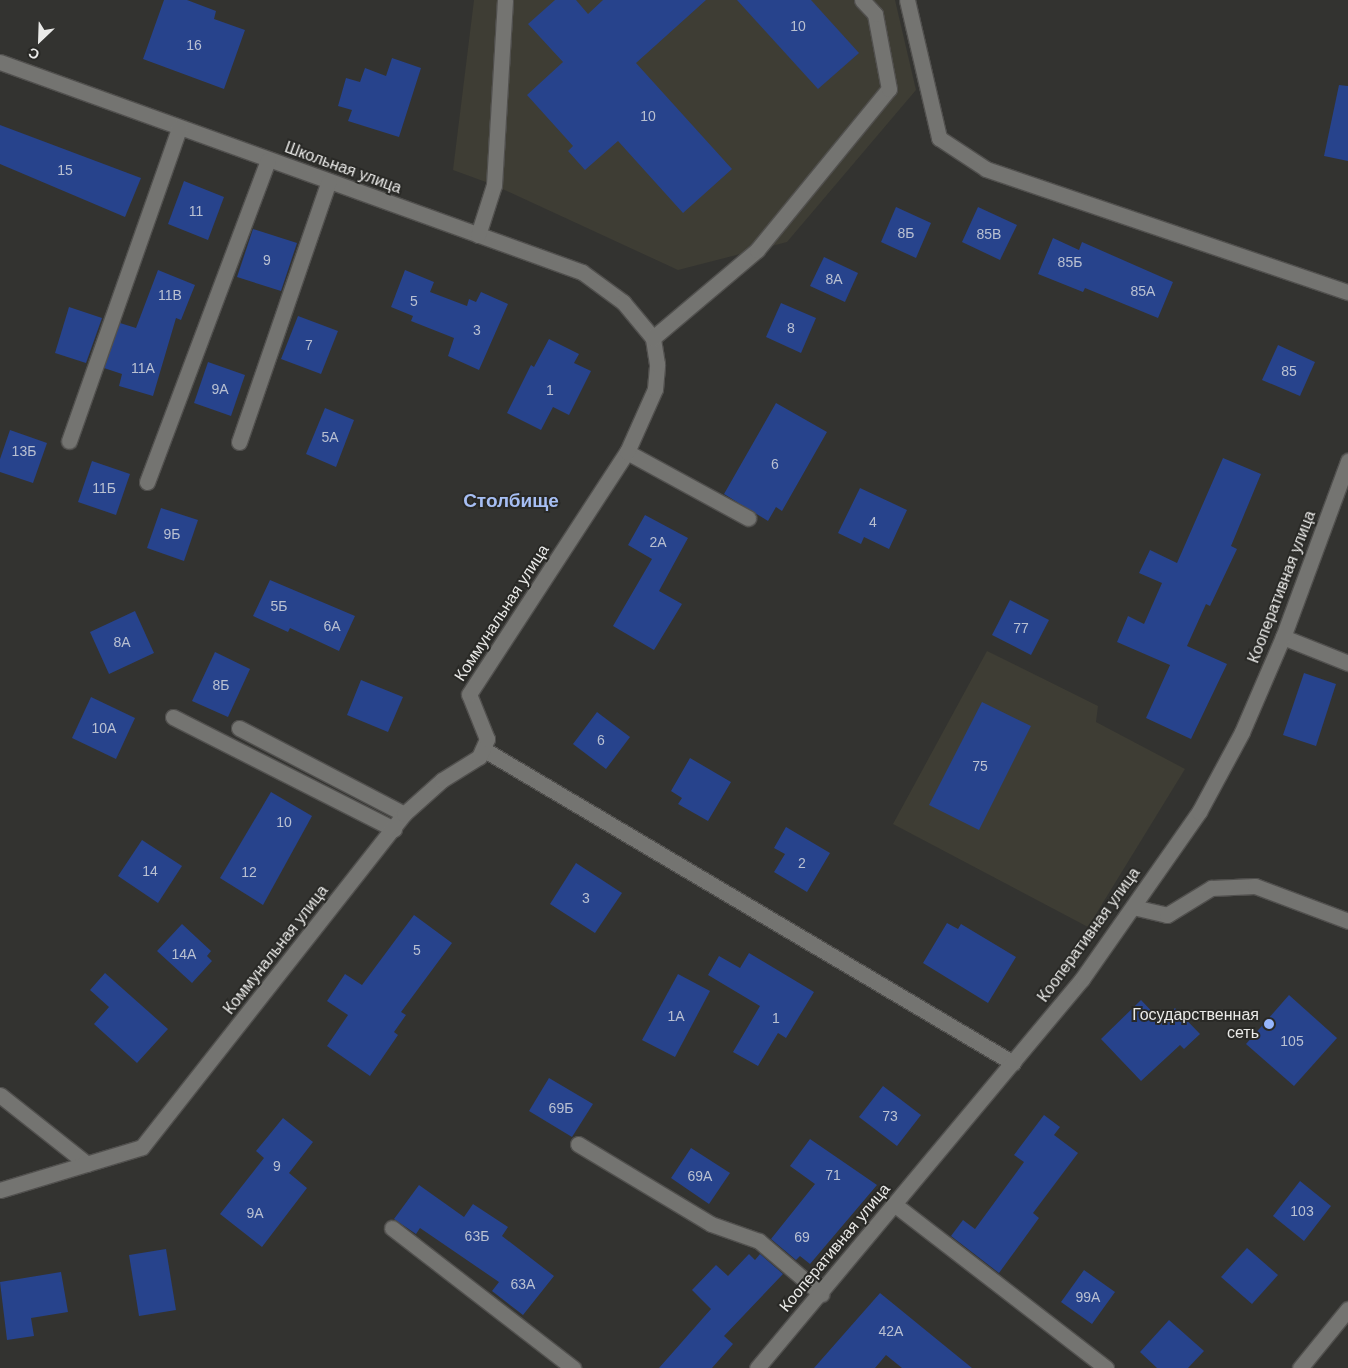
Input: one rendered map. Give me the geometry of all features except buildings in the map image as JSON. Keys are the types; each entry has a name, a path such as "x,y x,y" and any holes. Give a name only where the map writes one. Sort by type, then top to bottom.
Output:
{"street":[{"path":"478,235 494,185 505,0"},
{"path":"653,338 757,250 889,88 875,14 862,0"},
{"path":"908,0 939,138 986,169 1348,292"},
{"name":"Школьная улица","path":"0,62 582,272 623,302 653,338"},
{"path":"69,440 180,128"},
{"path":"147,482 268,160"},
{"path":"239,442 329,182"},
{"name":"Коммунальная улица","path":"0,1190 142,1147 404,814 442,780 479,758 487,739 469,694 627,452 655,389 657,364 653,338"},
{"path":"627,452 748,518"},
{"name":"Кооперативная улица","path":"757,1368 821,1294 1082,979 1199,812 1242,732 1283,637 1348,460"},
{"path":"1283,637 1348,663"},
{"path":"173,717 394,829"},
{"path":"239,728 404,814"},
{"path":"483,750 1013,1063"},
{"path":"1133,908 1167,915 1211,888 1255,886 1348,921"},
{"path":"0,1095 87,1164"},
{"path":"578,1144 711,1224 759,1241 821,1294"},
{"path":"894,1204 1106,1368"},
{"path":"392,1228 573,1368"},
{"path":"1300,1368 1348,1309"}],"shaded area":[{"path":"474,0 895,0 916,90 787,242 678,270 494,185 453,170"},
{"path":"987,651 1098,706 1096,722 1185,769 1088,927 893,824"}],"place":[{"name":"Государственная сеть","path":"1269,1024"}],"district":[{"name":"Столбище","path":"511,501"}]}
